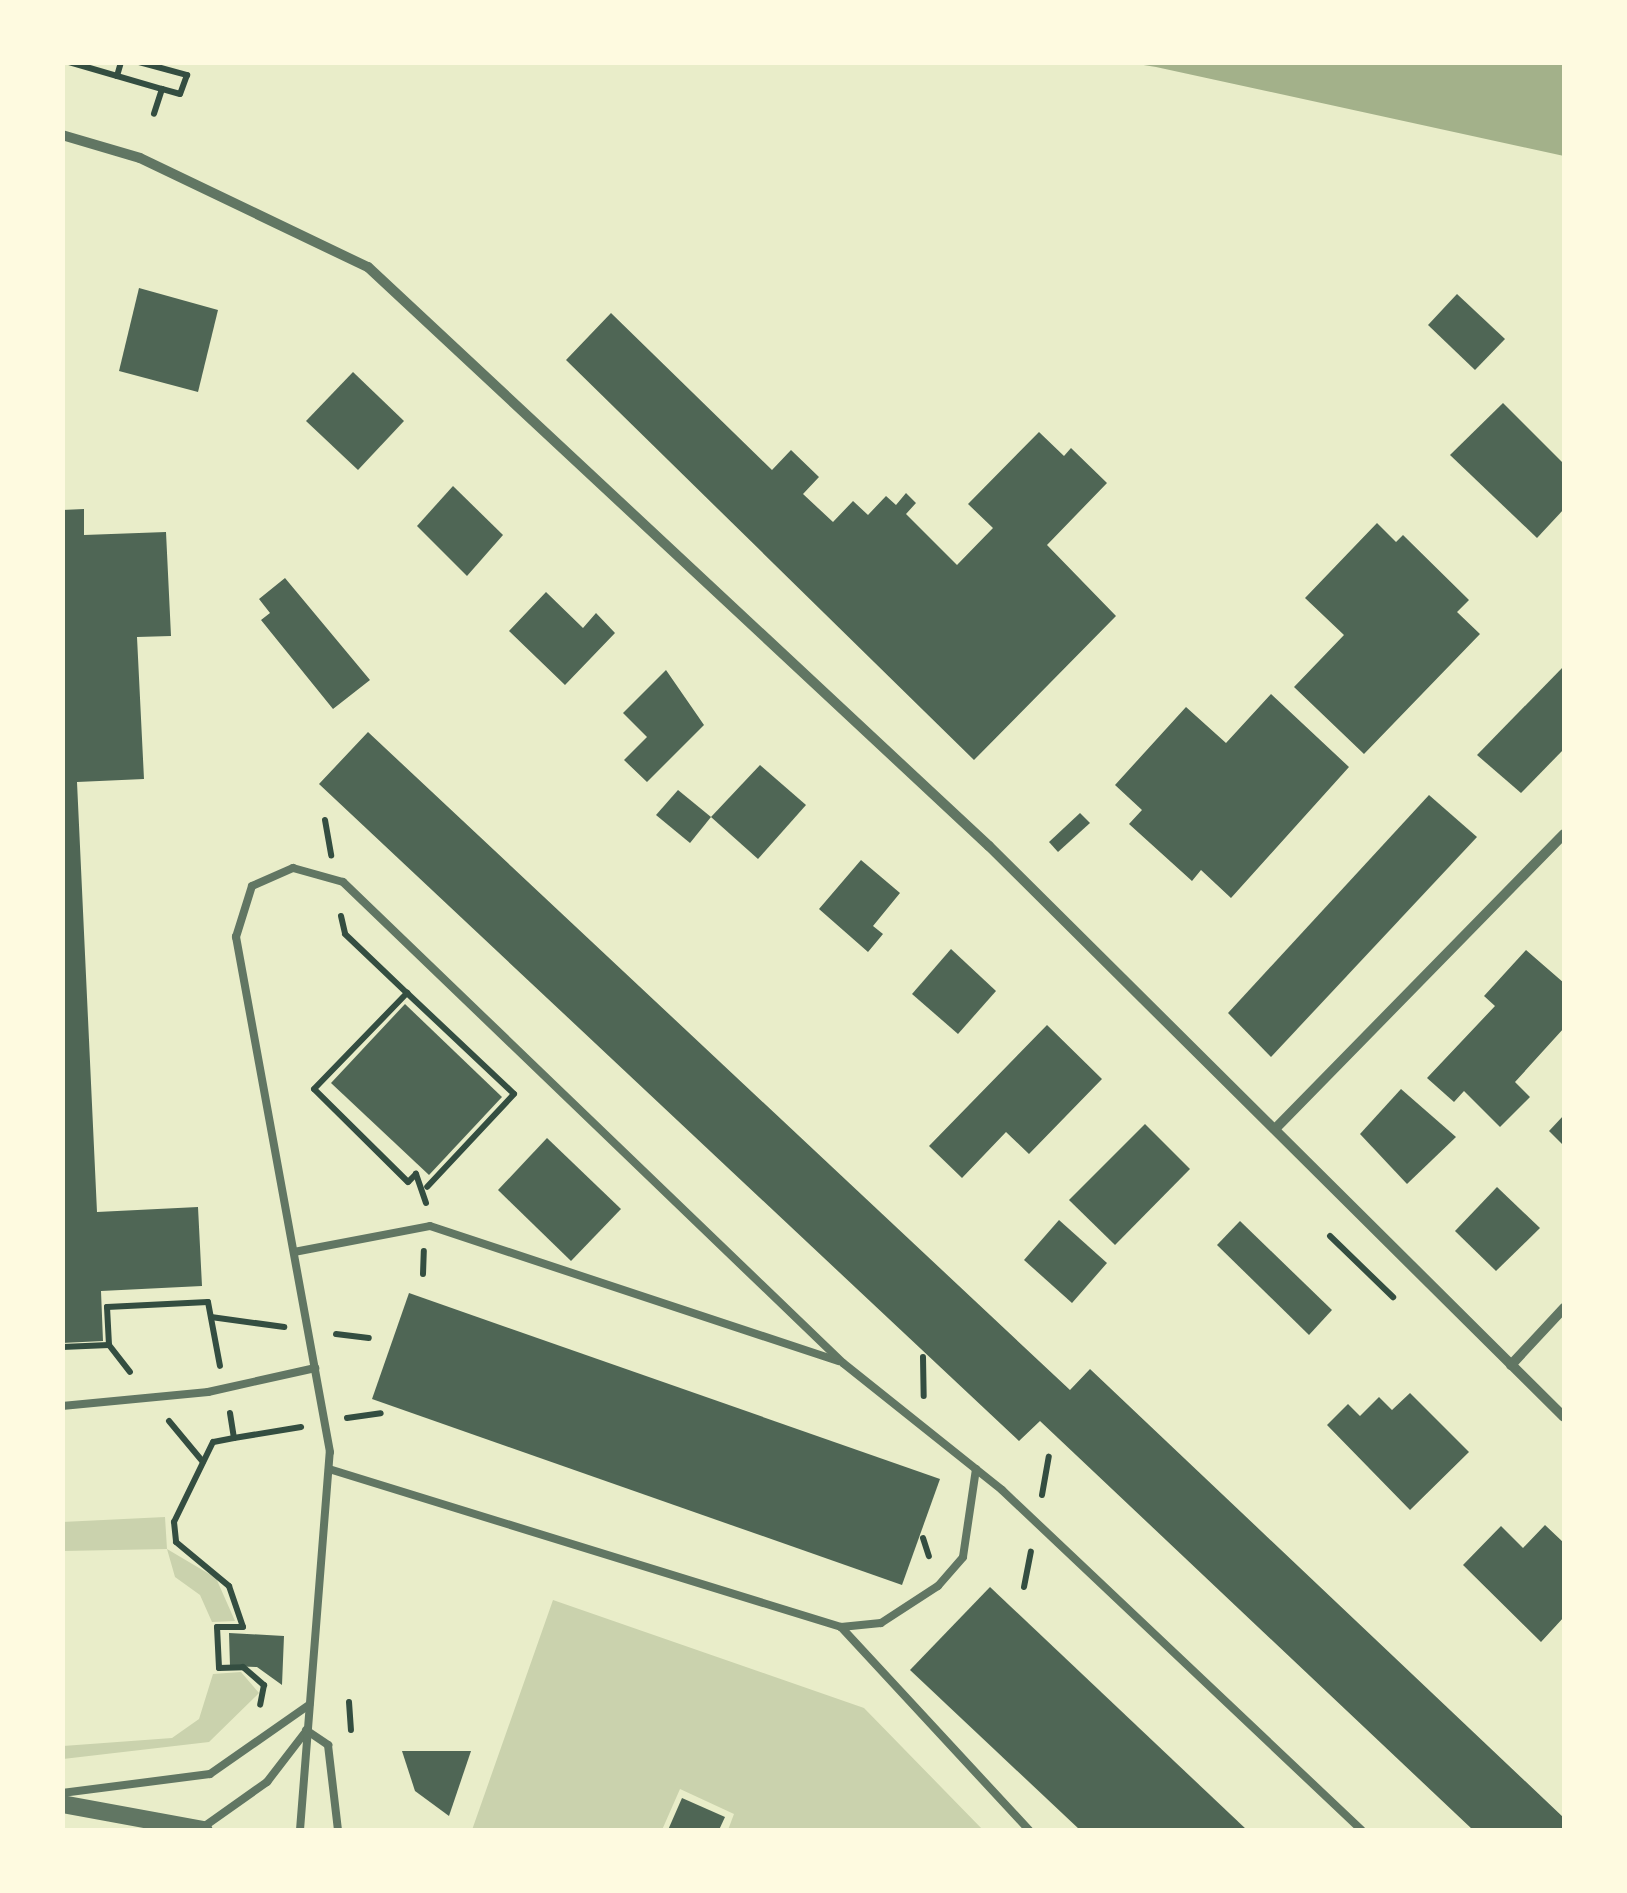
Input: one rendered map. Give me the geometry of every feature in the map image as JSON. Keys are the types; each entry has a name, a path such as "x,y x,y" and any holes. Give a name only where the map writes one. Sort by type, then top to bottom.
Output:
{"street":[{"path":"62,136 140,158 368,267 989,846 1564,1417"},
{"path":"1275,1130 1564,834"},
{"path":"1511,1364 1564,1308"},
{"path":"62,1804 200,1830"}],"lane":[{"path":"300,1830 330,1469 236,937 252,886 293,868 343,882 842,1363 976,1469 1362,1830"},
{"path":"294,1252 430,1226 842,1363"},
{"path":"62,1406 208,1392 314,1368"},
{"path":"330,1469 841,1626 881,1623 925,1601 951,1572 963,1557 976,1469"},
{"path":"841,1626 1029,1830"},
{"path":"62,1793 210,1774 309,1706"},
{"path":"200,1830 267,1782 306,1730"},
{"path":"306,1730 328,1744 338,1830"}],"path":[{"path":"69,62 180,94 186,75 139,62"},
{"path":"116,76 121,62"},
{"path":"154,114 162,89"},
{"path":"426,1222 427,1187 514,1094 407,993 314,1089 408,1182 416,1174 427,1187"},
{"path":"1330,1236 1393,1297"},
{"path":"423,1274 425,1239"},
{"path":"234,1438 213,1442 174,1522 176,1542 210,1564 235,1599 243,1627 218,1627 219,1668 243,1668 264,1685 251,1716"}],"shaded area":[{"path":"1131,63 1564,63 1564,156 1156,67"},
{"path":"165,1517 167,1549 63,1551 62,1522"},
{"path":"167,1549 216,1578 235,1621 212,1622 200,1595 175,1577"},
{"path":"553,1600 864,1708 983,1830 728,1830 734,1814 680,1789 662,1830 472,1830"},
{"path":"241,1672 259,1693 209,1742 63,1759 63,1746 172,1738 199,1719 213,1674"}],"building":[{"path":"139,288 218,310 198,392 119,371"},
{"path":"1457,294 1505,339 1475,370 1428,325"},
{"path":"611,313 772,470 791,450 819,477 803,494 833,522 853,501 868,515 886,496 896,505 906,493 916,503 906,514 957,565 993,528 968,504 1039,432 1064,456 1071,448 1107,483 1047,545 1116,616 974,760 566,360"},
{"path":"353,372 404,421 358,470 306,421"},
{"path":"1503,403 1564,464 1564,509 1537,538 1450,455"},
{"path":"453,486 503,535 467,576 417,526"},
{"path":"84,509 84,535 166,532 171,636 137,637 144,779 77,782 97,1212 198,1207 202,1286 101,1291 103,1341 62,1343 62,510"},
{"path":"1377,523 1396,542 1403,535 1469,600 1457,612 1480,634 1364,754 1294,687 1344,635 1305,598"},
{"path":"285,578 370,680 333,709 261,620 270,613 259,599"},
{"path":"546,592 583,628 596,613 615,633 565,685 509,631"},
{"path":"1564,666 1564,749 1521,793 1477,755"},
{"path":"666,670 704,725 647,782 624,760 647,737 623,713"},
{"path":"1271,694 1349,767 1231,898 1201,870 1192,881 1129,824 1142,810 1115,785 1186,707 1226,743"},
{"path":"368,732 1070,1390 1090,1369 1564,1818 1564,1830 1473,1830 1040,1421 1019,1441 319,784"},
{"path":"760,765 806,805 758,859 711,817"},
{"path":"678,790 711,817 690,843 656,815"},
{"path":"1429,795 1477,837 1271,1057 1228,1013"},
{"path":"1080,813 1090,823 1058,852 1049,842"},
{"path":"861,860 900,893 873,926 883,934 868,952 819,909"},
{"path":"951,949 996,991 958,1034 912,994"},
{"path":"1526,950 1564,983 1564,1028 1515,1082 1530,1097 1500,1127 1464,1091 1454,1102 1427,1078 1495,1006 1484,996"},
{"path":"405,1004 502,1097 429,1175 331,1083"},
{"path":"1047,1025 1102,1079 1029,1154 1006,1132 962,1178 929,1146"},
{"path":"1401,1089 1456,1137 1407,1184 1360,1134"},
{"path":"1564,1115 1564,1146 1549,1131"},
{"path":"1145,1124 1190,1169 1115,1245 1069,1200"},
{"path":"547,1138 621,1209 571,1261 498,1190"},
{"path":"1497,1187 1540,1228 1496,1271 1455,1231"},
{"path":"1059,1220 1107,1263 1072,1303 1024,1260"},
{"path":"1240,1221 1332,1310 1309,1335 1217,1245"},
{"path":"409,1293 940,1479 902,1585 372,1399"},
{"path":"1410,1393 1469,1452 1410,1510 1327,1425 1348,1404 1360,1416 1379,1397 1392,1410"},
{"path":"1545,1525 1564,1543 1564,1617 1541,1642 1463,1565 1501,1526 1523,1548"},
{"path":"990,1587 1247,1830 1080,1830 910,1670"},
{"path":"229,1633 284,1636 282,1685 257,1667 230,1666"},
{"path":"402,1751 471,1751 449,1816 415,1791"},
{"path":"682,1798 725,1817 719,1830 668,1830"}]}
